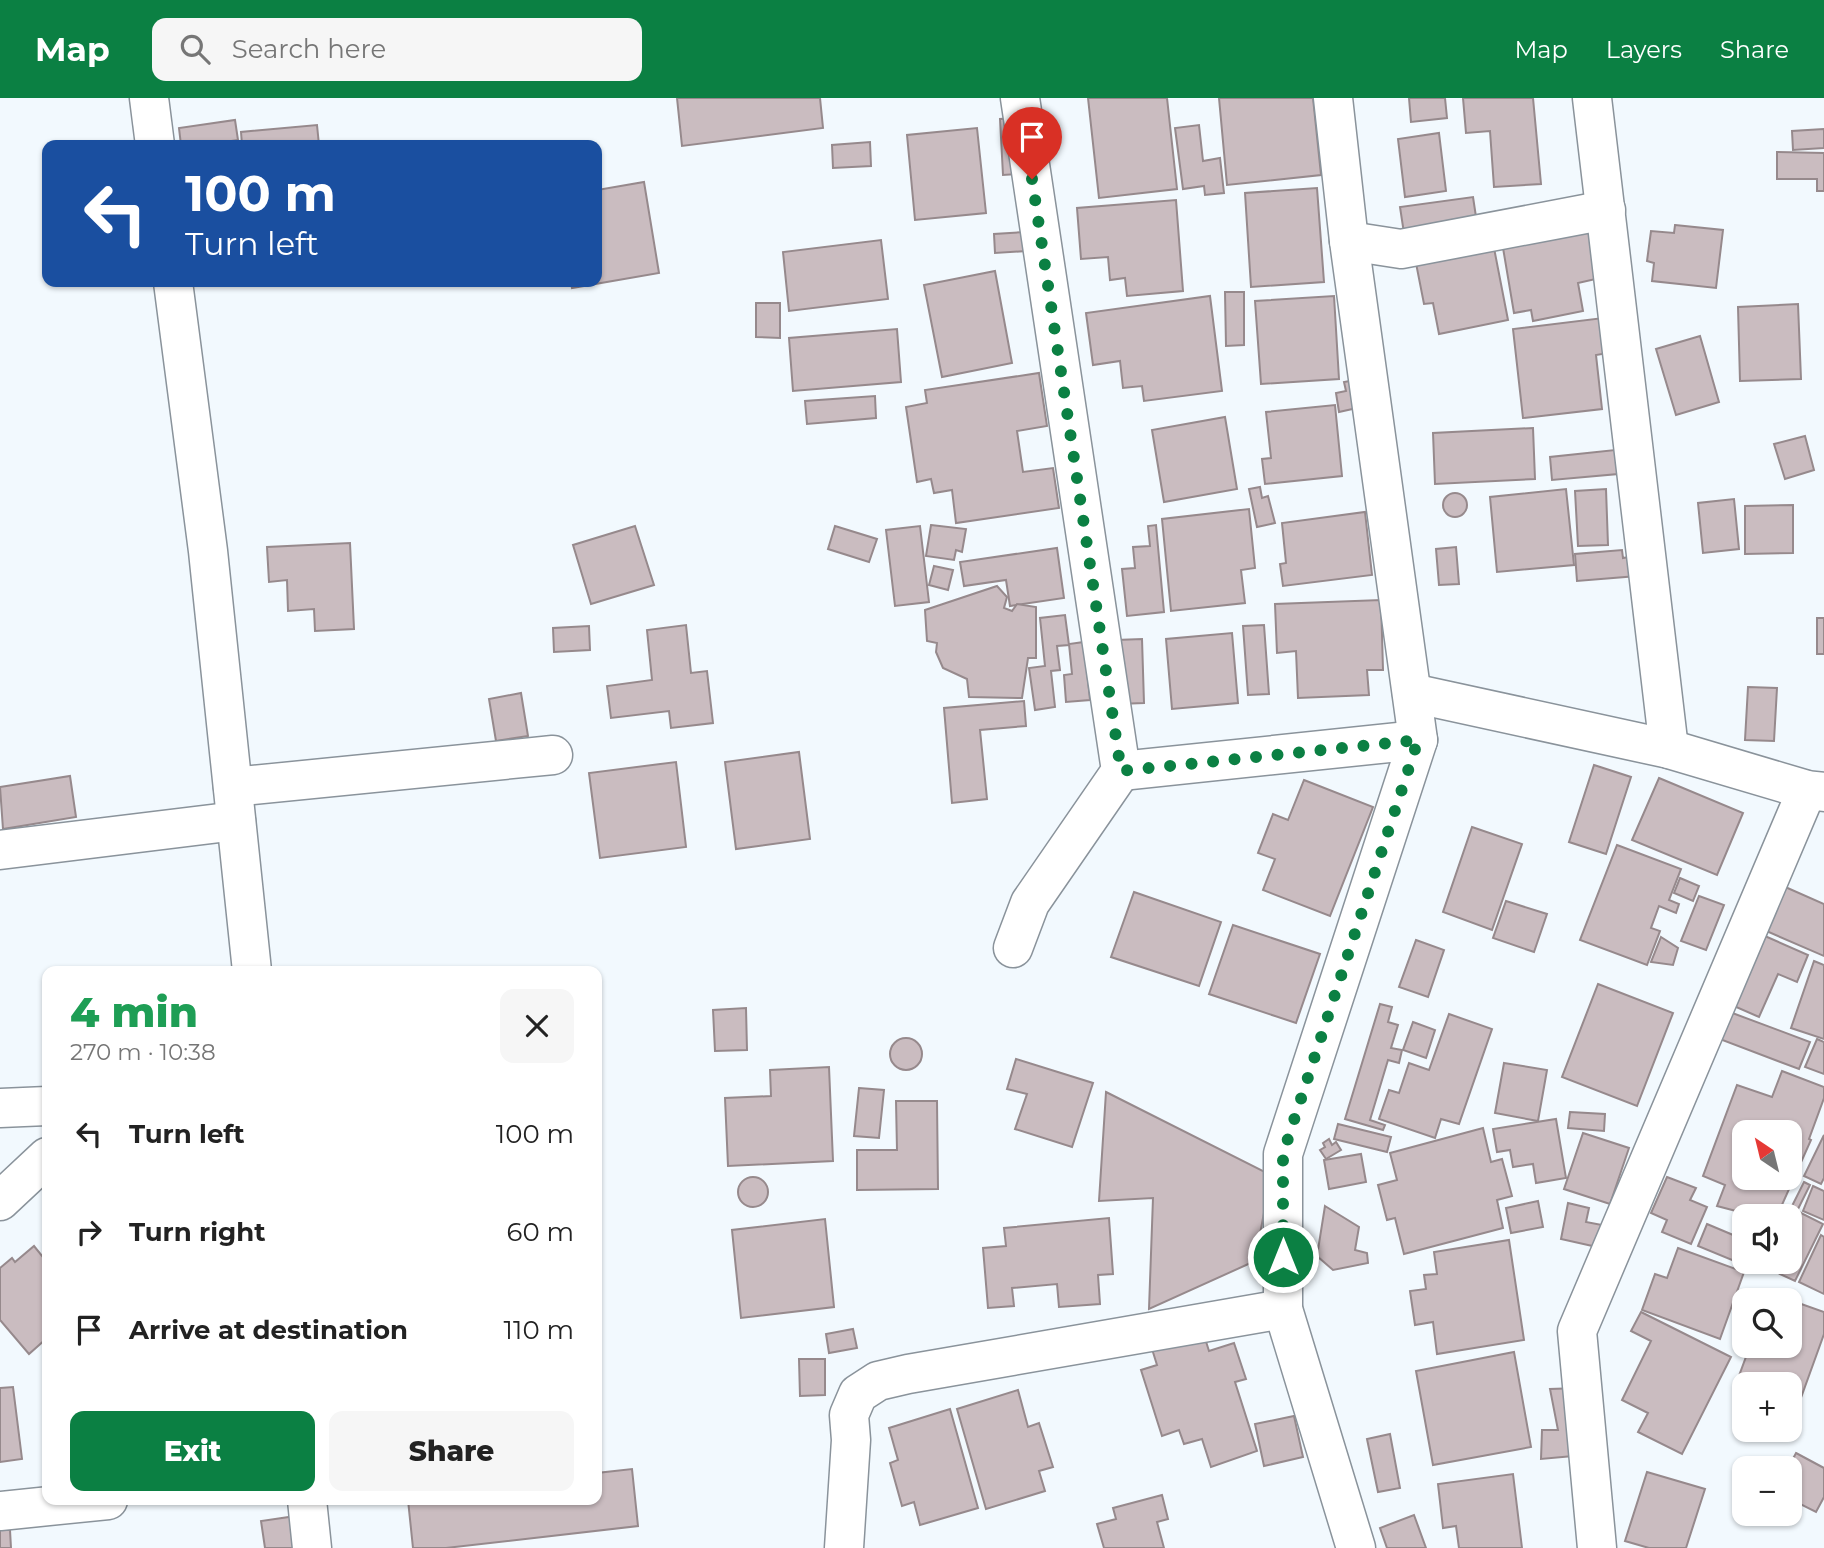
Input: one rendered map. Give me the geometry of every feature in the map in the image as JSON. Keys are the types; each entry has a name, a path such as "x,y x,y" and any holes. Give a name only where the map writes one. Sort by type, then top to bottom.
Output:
{"street":[{"path":"149,98 154,140"},
{"path":"1013,948 1030,903 1121,771 1020,98"},
{"path":"1334,98 1349,241 1418,740 1283,1154 1283,1308 1356,1548"},
{"path":"1592,98 1669,750"},
{"path":"1349,241 1401,249 1606,210"},
{"path":"174,287 208,551 235,804 249,966"},
{"path":"1412,694 1669,750 1816,791 1577,1331 1597,1548"},
{"path":"1121,771 1418,740"},
{"path":"0,850 235,804 554,755"},
{"path":"0,1108 42,1106"},
{"path":"0,1201 42,1162"},
{"path":"844,1548 851,1440 849,1415 858,1394 878,1381 921,1371 1283,1308"},
{"path":"0,1511 59,1505"},
{"path":"308,1505 312,1548"}],"building":[{"path":"677,98 820,98 823,128 682,146"},
{"path":"1088,98 1167,98 1177,189 1099,198"},
{"path":"1219,98 1313,98 1321,175 1227,185"},
{"path":"1409,98 1445,98 1447,118 1411,122"},
{"path":"1463,98 1533,98 1541,184 1494,187 1490,131 1466,133"},
{"path":"1017,118 1019,174 1003,175 1000,119"},
{"path":"235,120 238,140 180,140 179,128"},
{"path":"317,125 318,140 242,140 241,132"},
{"path":"1199,125 1203,161 1220,158 1224,193 1205,195 1204,186 1183,189 1175,128"},
{"path":"977,128 986,213 915,220 907,135"},
{"path":"1824,129 1824,148 1793,150 1792,131"},
{"path":"1439,133 1446,191 1405,197 1398,139"},
{"path":"870,142 871,166 833,168 832,145"},
{"path":"1777,152 1824,153 1824,191 1817,191 1817,179 1777,179"},
{"path":"644,182 659,273 602,283 602,189"},
{"path":"1317,188 1324,282 1251,287 1245,193"},
{"path":"1473,197 1478,230 1405,240 1400,207"},
{"path":"1176,200 1183,291 1127,296 1125,278 1110,280 1108,257 1081,259 1077,208"},
{"path":"1590,220 1600,278 1578,283 1583,311 1533,321 1531,310 1514,313 1501,236"},
{"path":"1675,225 1723,230 1716,288 1652,281 1654,263 1647,261 1651,231 1674,233"},
{"path":"1024,232 1026,251 995,253 994,234"},
{"path":"881,240 888,299 789,311 783,252"},
{"path":"1494,248 1508,320 1439,334 1433,303 1424,304 1414,253"},
{"path":"995,271 1012,363 942,377 924,285"},
{"path":"1225,292 1244,292 1244,345 1226,346"},
{"path":"1210,296 1222,391 1144,401 1142,386 1123,388 1120,361 1093,365 1086,313"},
{"path":"1334,296 1339,379 1261,384 1255,301"},
{"path":"756,303 780,303 780,338 756,337"},
{"path":"1798,304 1801,379 1740,381 1738,307"},
{"path":"1603,318 1608,353 1596,355 1602,409 1523,418 1513,329"},
{"path":"897,329 901,382 793,391 789,338"},
{"path":"1700,336 1719,402 1676,415 1656,349"},
{"path":"1039,373 1047,426 1017,431 1023,472 1053,468 1059,508 956,523 952,490 934,493 931,479 917,482 906,407 927,403 925,390"},
{"path":"1361,379 1366,406 1339,412 1336,393 1346,391 1344,382"},
{"path":"875,396 876,418 807,424 805,401"},
{"path":"1335,405 1342,476 1265,484 1262,459 1271,458 1266,412"},
{"path":"1225,417 1237,489 1164,502 1152,430"},
{"path":"1533,428 1535,479 1435,484 1433,433"},
{"path":"1805,436 1814,470 1785,479 1774,444"},
{"path":"1615,450 1618,474 1552,480 1550,457"},
{"path":"1260,487 1262,498 1268,496 1275,523 1257,527 1249,489"},
{"path":"1566,489 1574,565 1497,572 1490,497"},
{"path":"1606,489 1608,545 1578,546 1575,491"},
{"path":"1455,493 1466,500 1467,505 1460,516 1455,517 1444,510 1443,505 1450,494"},
{"path":"1734,499 1739,549 1703,553 1698,503"},
{"path":"1793,505 1793,553 1745,554 1745,506"},
{"path":"1249,509 1255,568 1241,570 1245,603 1171,611 1162,519"},
{"path":"1365,512 1372,575 1283,586 1280,564 1286,563 1282,523"},
{"path":"931,525 966,529 962,552 956,550 954,560 926,556"},
{"path":"1156,525 1164,612 1127,616 1122,569 1135,568 1133,547 1150,546 1148,526"},
{"path":"635,526 654,585 591,604 573,545"},
{"path":"835,526 877,539 869,562 828,549"},
{"path":"920,526 929,602 895,606 886,530"},
{"path":"350,543 354,629 315,631 314,609 288,611 287,580 269,582 267,547"},
{"path":"1456,547 1459,584 1439,585 1436,549"},
{"path":"1057,548 1064,598 1010,606 1006,580 964,586 960,562"},
{"path":"1622,550 1623,558 1635,556 1637,576 1577,581 1575,554"},
{"path":"934,566 953,570 948,590 929,585"},
{"path":"997,586 1007,597 1004,608 1012,611 1017,604 1036,607 1036,658 1028,658 1022,698 969,697 967,679 943,668 936,652 937,643 927,641 925,610"},
{"path":"1381,600 1383,670 1367,670 1369,695 1298,698 1296,651 1277,653 1275,604"},
{"path":"1065,615 1069,645 1057,646 1060,670 1051,671 1055,707 1035,710 1029,668 1045,666 1040,618"},
{"path":"1817,618 1824,618 1824,654 1817,654"},
{"path":"686,625 691,673 707,671 713,723 671,728 669,711 611,718 607,686 652,680 647,630"},
{"path":"1264,625 1269,694 1248,695 1243,626"},
{"path":"589,626 590,650 554,652 553,628"},
{"path":"1232,633 1238,703 1172,709 1166,639"},
{"path":"1142,639 1144,703 1118,704 1116,640"},
{"path":"1084,642 1090,700 1066,702 1064,675 1072,674 1069,644"},
{"path":"1748,687 1777,688 1774,741 1745,740"},
{"path":"521,693 528,736 496,741 489,699"},
{"path":"1024,701 1026,726 980,730 987,799 952,803 944,708"},
{"path":"799,752 810,839 736,849 725,762"},
{"path":"676,762 686,847 600,858 589,773"},
{"path":"1594,765 1631,777 1606,854 1569,842"},
{"path":"70,776 76,817 3,829 0,787"},
{"path":"1659,778 1743,813 1717,875 1632,840"},
{"path":"1304,780 1373,807 1330,916 1263,890 1275,859 1258,853 1273,814 1288,820"},
{"path":"1472,827 1522,844 1492,930 1443,912"},
{"path":"1617,845 1681,869 1669,900 1679,904 1676,913 1659,906 1651,928 1660,931 1647,965 1580,940"},
{"path":"1680,878 1699,886 1693,901 1674,893"},
{"path":"1783,886 1824,904 1824,956 1764,930"},
{"path":"1134,892 1221,922 1199,986 1111,957"},
{"path":"1699,896 1724,905 1706,950 1681,941"},
{"path":"1506,901 1547,914 1534,952 1493,938"},
{"path":"1233,925 1320,954 1296,1023 1209,994"},
{"path":"1758,933 1808,955 1797,982 1778,974 1759,1017 1727,1003"},
{"path":"1661,937 1678,948 1673,965 1651,962"},
{"path":"1416,940 1444,950 1428,997 1399,987"},
{"path":"1814,961 1824,965 1824,1039 1791,1028"},
{"path":"1598,984 1673,1013 1637,1106 1562,1077"},
{"path":"1380,1004 1392,1007 1388,1022 1398,1025 1391,1048 1402,1050 1399,1063 1388,1060 1370,1120 1385,1125 1383,1130 1345,1119"},
{"path":"746,1008 747,1050 715,1051 713,1010"},
{"path":"1727,1011 1810,1042 1799,1069 1717,1038"},
{"path":"1449,1014 1492,1029 1459,1124 1441,1119 1435,1138 1379,1119 1389,1090 1399,1093 1409,1063 1429,1070"},
{"path":"1413,1022 1435,1030 1426,1058 1403,1050"},
{"path":"906,1038 917,1043 922,1054 917,1065 906,1070 895,1065 890,1054 895,1043"},
{"path":"1817,1039 1824,1042 1824,1074 1805,1067"},
{"path":"1016,1059 1093,1083 1072,1147 1015,1129 1027,1094 1007,1089"},
{"path":"1504,1063 1547,1070 1538,1121 1495,1113"},
{"path":"829,1067 833,1161 728,1166 725,1098 771,1096 770,1070"},
{"path":"1782,1071 1824,1087 1824,1098 1802,1160 1802,1120 1732,1120 1732,1190 1789,1190 1782,1204 1732,1204 1732,1210 1717,1206 1725,1185 1703,1176 1737,1085 1772,1097"},
{"path":"859,1088 884,1090 879,1138 854,1136"},
{"path":"1106,1092 1271,1175 1255,1261 1149,1309 1153,1198 1099,1201"},
{"path":"896,1101 937,1101 938,1189 857,1190 857,1150 897,1150"},
{"path":"1570,1112 1605,1114 1604,1131 1568,1128"},
{"path":"1556,1119 1566,1178 1536,1183 1533,1164 1513,1167 1510,1150 1497,1152 1493,1129"},
{"path":"1338,1124 1391,1137 1387,1152 1334,1139"},
{"path":"1483,1128 1491,1162 1502,1159 1512,1196 1497,1200 1503,1228 1404,1254 1395,1218 1387,1220 1378,1185 1397,1180 1390,1153"},
{"path":"1583,1133 1629,1148 1610,1204 1564,1189"},
{"path":"1824,1135 1824,1178 1821,1184 1804,1176"},
{"path":"1329,1139 1332,1145 1336,1142 1341,1150 1326,1159 1320,1150 1325,1147 1323,1143"},
{"path":"1361,1154 1366,1182 1329,1189 1324,1160"},
{"path":"753,1177 764,1181 768,1192 764,1203 753,1207 742,1203 738,1192 742,1181"},
{"path":"1667,1177 1696,1188 1690,1200 1707,1207 1691,1244 1662,1232 1667,1220 1651,1213"},
{"path":"1804,1182 1810,1185 1800,1204 1793,1204 1802,1190"},
{"path":"1813,1186 1824,1191 1824,1220 1803,1211"},
{"path":"1538,1201 1543,1227 1511,1233 1506,1208"},
{"path":"1568,1203 1589,1208 1586,1222 1602,1225 1597,1247 1561,1239"},
{"path":"1325,1206 1359,1227 1355,1250 1367,1253 1368,1263 1333,1270 1317,1256"},
{"path":"1802,1214 1823,1224 1802,1267"},
{"path":"1109,1218 1113,1274 1098,1275 1100,1304 1059,1307 1057,1284 1012,1288 1014,1306 988,1308 983,1248 1006,1246 1004,1228"},
{"path":"825,1219 834,1307 741,1318 732,1230"},
{"path":"1707,1224 1732,1235 1732,1260 1698,1246"},
{"path":"1821,1235 1824,1237 1824,1294 1799,1282"},
{"path":"1509,1240 1524,1340 1437,1354 1433,1322 1415,1325 1410,1291 1426,1289 1424,1275 1437,1274 1434,1252"},
{"path":"34,1246 42,1256 42,1342 29,1354 0,1320 0,1268 12,1258 15,1262"},
{"path":"1678,1248 1732,1268 1732,1274 1743,1274 1738,1288 1732,1288 1732,1306 1720,1339 1642,1310 1655,1274 1667,1278"},
{"path":"1780,1274 1798,1274 1795,1281"},
{"path":"1802,1304 1824,1312 1824,1334 1802,1395 1802,1372 1740,1372 1746,1358 1802,1358"},
{"path":"1641,1312 1731,1357 1682,1454 1638,1432 1648,1413 1622,1400 1651,1341 1631,1331"},
{"path":"853,1329 857,1348 829,1353 826,1334"},
{"path":"1203,1332 1209,1351 1234,1343 1246,1379 1235,1382 1257,1451 1211,1467 1202,1439 1184,1444 1179,1430 1162,1436 1141,1370 1157,1365 1152,1349"},
{"path":"1514,1352 1531,1447 1433,1465 1416,1371"},
{"path":"799,1359 825,1359 825,1395 800,1396"},
{"path":"13,1387 22,1459 0,1462 0,1388"},
{"path":"1578,1388 1584,1455 1541,1459 1542,1430 1558,1430 1550,1389"},
{"path":"1018,1390 1028,1427 1039,1423 1053,1467 1039,1471 1045,1491 986,1509 957,1409"},
{"path":"950,1409 978,1508 920,1525 914,1502 902,1506 890,1463 898,1460 889,1428"},
{"path":"1294,1416 1303,1457 1264,1466 1255,1424"},
{"path":"1390,1434 1400,1488 1378,1492 1367,1439"},
{"path":"1802,1456 1824,1468 1824,1497 1816,1512 1802,1505"},
{"path":"632,1469 638,1526 446,1548 413,1548 409,1505 602,1505 602,1472"},
{"path":"1647,1472 1705,1489 1686,1548 1649,1548 1625,1541"},
{"path":"1513,1474 1522,1548 1459,1548 1456,1526 1443,1528 1438,1484"},
{"path":"1162,1495 1168,1519 1157,1522 1164,1548 1104,1548 1097,1524 1116,1519 1113,1508"},
{"path":"1414,1515 1426,1548 1387,1548 1380,1528"},
{"path":"296,1516 300,1548 265,1548 261,1521"},
{"path":"0,1530 10,1530 11,1548 0,1548"}],"route":[{"path":"1032,179 1121,771 1418,740 1283,1154 1283,1257"}]}
